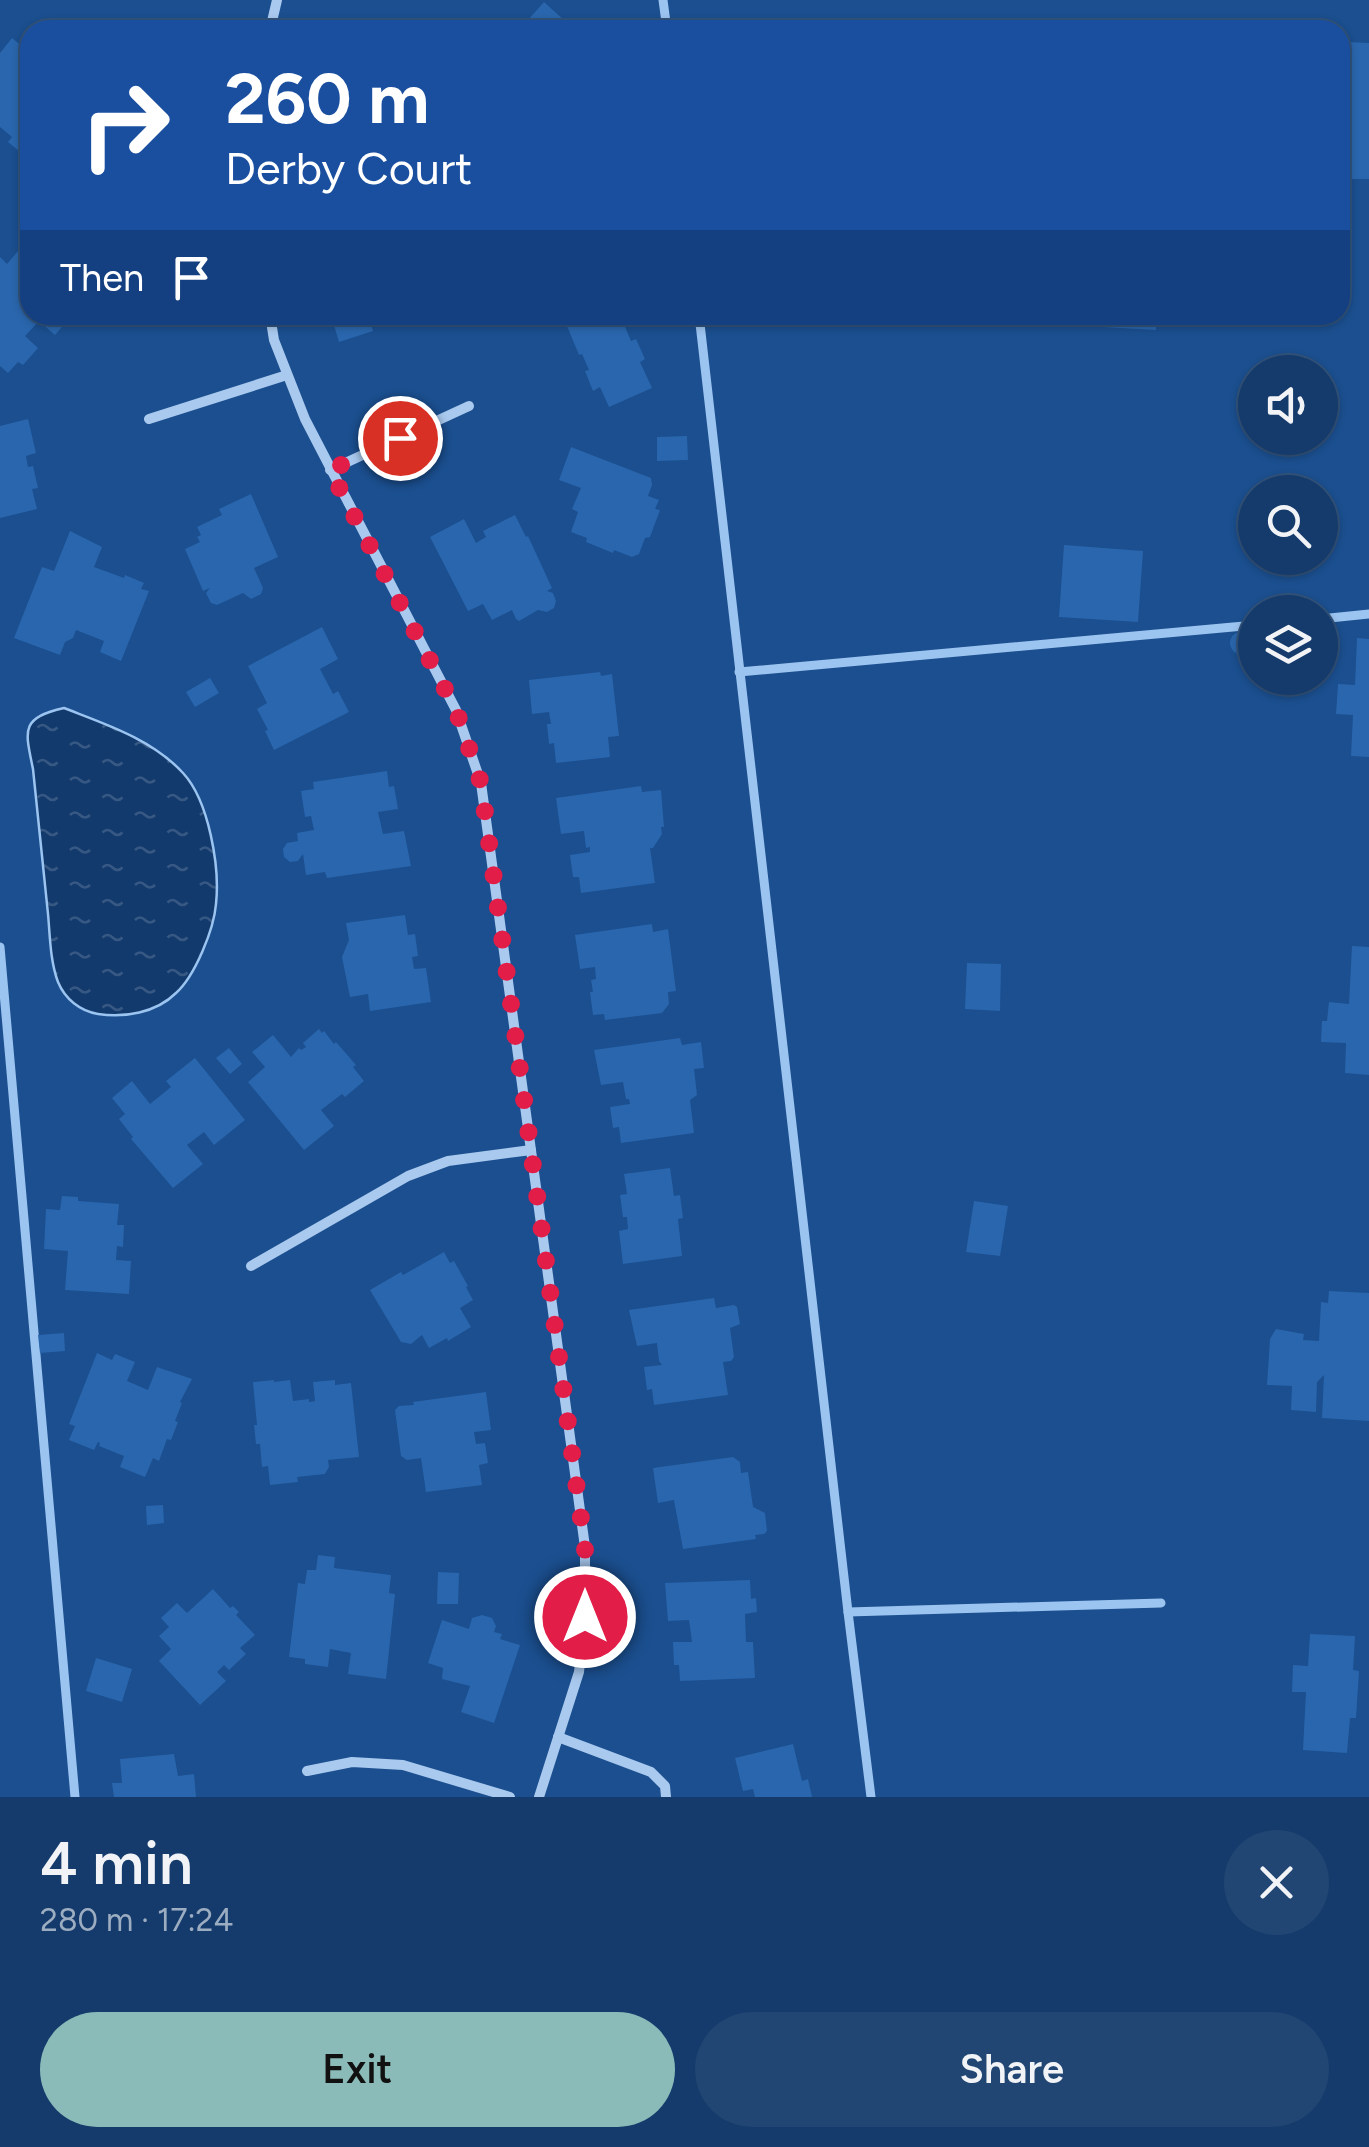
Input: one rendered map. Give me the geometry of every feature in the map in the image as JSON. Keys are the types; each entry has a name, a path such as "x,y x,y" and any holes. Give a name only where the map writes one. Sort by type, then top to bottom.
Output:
{"street":[{"path":"272,325 304,419 456,710 481,783 585,1548 585,1617 578,1672 539,1797"},
{"path":"149,419 288,375"},
{"path":"330,470 469,406"},
{"path":"252,1266 408,1176 448,1161 531,1150"},
{"path":"558,1737 651,1772 665,1786 666,1797"},
{"path":"307,1771 352,1762 403,1765 510,1797"}],"water":[{"path":"64,708 127,734 171,761 192,785 211,835 216,904 202,951 176,993 139,1012 108,1015 85,1010 65,994 55,974 28,735 39,716"}],"building":[{"path":"544,2 564,20 528,20"},
{"path":"12,38 20,45 20,152 8,142 12,137 0,127 0,53"},
{"path":"1350,42 1369,43 1369,179 1350,179"},
{"path":"20,253 20,325 35,325 25,336 38,348 23,365 18,362 8,373 0,366 0,257 7,264"},
{"path":"44,325 63,325 55,335"},
{"path":"334,325 371,325 373,331 339,342"},
{"path":"624,325 645,359 640,362 652,388 609,407 600,387 593,391 585,371 589,370 567,326"},
{"path":"1103,325 1156,325 1156,330"},
{"path":"28,419 36,453 26,456 28,467 33,466 38,488 32,489 37,509 0,518 0,426"},
{"path":"687,436 688,460 657,461 657,437"},
{"path":"571,447 651,478 648,496 659,500 655,509 660,510 639,554 632,557 614,550 613,553 571,532 578,512 572,509 581,488 559,480"},
{"path":"251,494 278,557 254,568 263,588 261,594 251,599 243,593 217,605 211,603 206,593 210,588 203,591 185,549 200,542 197,527 222,515 219,509"},
{"path":"515,515 552,588 547,591 553,593 556,601 547,612 538,610 519,621 512,610 492,620 483,604 468,611 430,537 464,519 476,543 486,537 483,531"},
{"path":"70,531 102,547 94,567 144,583 141,589 149,591 121,661 100,652 104,641 76,630 60,655 14,638 42,567 54,571"},
{"path":"1064,545 1143,551 1138,622 1059,617"},
{"path":"322,627 338,659 320,669 333,694 338,691 349,712 274,750 257,709 267,703 248,666"},
{"path":"1238,633 1238,653 1230,643"},
{"path":"1357,638 1369,639 1369,757 1351,756 1353,715 1336,714 1338,684 1355,685"},
{"path":"600,672 601,676 612,674 619,736 608,737 610,757 556,763 554,743 549,744 549,712 532,714 529,680"},
{"path":"210,678 219,693 195,707 186,692"},
{"path":"387,771 398,809 378,812 383,834 404,831 411,866 327,878 325,872 306,875 303,854 298,861 290,862 284,857 287,843 298,841 297,833 314,830 311,816 305,817 301,791 314,789 313,782"},
{"path":"641,786 642,792 661,790 664,827 650,848 655,883 581,893 579,877 573,877 570,855 590,852 590,847 586,848 584,831 561,834 556,798"},
{"path":"405,915 408,935 415,934 418,956 412,957 414,969 426,968 431,1002 370,1011 368,994 350,997 342,957 349,940 346,923"},
{"path":"652,924 653,932 668,929 676,991 668,992 669,1004 662,1013 605,1020 604,1014 593,1015 590,992 591,980 596,979 595,967 580,969 575,935"},
{"path":"1352,946 1369,947 1369,1075 1345,1073 1346,1043 1321,1042 1322,1021 1327,1021 1329,1002 1349,1004"},
{"path":"967,963 1001,964 1000,1011 965,1009"},
{"path":"319,1029 356,1065 353,1067 364,1081 321,1110 334,1126 304,1150 248,1082 265,1067 252,1052 273,1035 291,1057 299,1048 306,1047 303,1043"},
{"path":"680,1038 682,1045 701,1042 704,1068 694,1069 697,1095 690,1100 694,1133 621,1143 619,1127 613,1128 610,1107 630,1104 629,1099 623,1082 601,1085 594,1050"},
{"path":"229,1048 242,1064 230,1074 216,1058"},
{"path":"195,1058 245,1120 214,1145 204,1132 187,1145 203,1164 173,1188 131,1139 119,1119 125,1114 112,1098 132,1081 150,1104 171,1087 166,1081"},
{"path":"670,1168 674,1196 680,1195 682,1256 623,1264 619,1231 628,1229 620,1195 627,1194 624,1174"},
{"path":"62,1196 119,1204 117,1225 124,1225 123,1247 117,1246 116,1260 131,1261 129,1294 65,1290 68,1251 44,1249 46,1209 60,1210"},
{"path":"974,1201 1008,1206 1000,1256 966,1252"},
{"path":"444,1252 468,1286 473,1300 460,1308 471,1327 429,1348 422,1335 411,1344 401,1342 370,1290"},
{"path":"1329,1291 1369,1293 1369,1421 1322,1418 1324,1375 1317,1382 1316,1412 1291,1410 1292,1386 1267,1385 1270,1339 1276,1329 1304,1334 1303,1340 1319,1341 1321,1302 1328,1303"},
{"path":"714,1298 716,1308 737,1307 740,1324 730,1328 734,1357 723,1362 728,1395 654,1405 644,1367 662,1365 657,1343 637,1346 629,1310"},
{"path":"64,1333 65,1351 40,1353 38,1335"},
{"path":"97,1353 112,1360 115,1354 135,1362 127,1381 148,1390 157,1367 192,1379 180,1402 171,1440 167,1439 159,1461 153,1458 145,1477 120,1467 124,1456 99,1446 98,1442 94,1450 69,1440 75,1426 69,1424"},
{"path":"290,1380 293,1401 309,1402 315,1401 313,1382 351,1383 359,1457 328,1460 325,1474 270,1485 268,1466 262,1467 260,1444 256,1444 253,1382"},
{"path":"486,1392 491,1430 474,1432 476,1444 485,1443 488,1463 479,1465 482,1485 426,1492 421,1458 407,1460 401,1456 395,1410 414,1405 413,1402"},
{"path":"733,1457 740,1462 741,1473 748,1472 753,1507 765,1513 767,1531 755,1535 756,1539 683,1549 674,1500 658,1503 653,1468"},
{"path":"163,1505 164,1523 147,1525 146,1506"},
{"path":"318,1555 335,1557 334,1568 391,1575 389,1593 395,1594 386,1679 348,1674 351,1653 330,1649 328,1667 289,1657 298,1583 305,1584 307,1570 316,1570"},
{"path":"438,1572 459,1573 458,1604 437,1604"},
{"path":"750,1580 751,1599 756,1598 757,1612 745,1614 746,1642 753,1642 755,1678 680,1681 679,1665 674,1665 673,1642 692,1642 689,1620 668,1621 665,1583"},
{"path":"213,1589 239,1612 236,1615 255,1635 240,1648 246,1654 229,1670 224,1665 217,1672 226,1681 200,1705 159,1661 171,1649 159,1636 169,1627 161,1618 177,1603 187,1613"},
{"path":"472,1618 492,1618 494,1632 502,1634 500,1639 520,1645 494,1723 461,1712 470,1686 442,1679 443,1668 428,1663 442,1620 469,1629"},
{"path":"1310,1634 1355,1636 1353,1670 1359,1671 1356,1718 1350,1718 1347,1753 1303,1750 1306,1692 1292,1692 1293,1665 1308,1666"},
{"path":"96,1658 132,1669 122,1702 86,1691"},
{"path":"793,1744 802,1781 808,1779 812,1797 755,1797 753,1789 743,1791 735,1758"},
{"path":"174,1754 178,1776 194,1774 196,1797 114,1797 112,1783 122,1783 120,1759"}],"waterway":[{"path":"663,0 666,20"},
{"path":"700,325 871,1797"},
{"path":"1338,617 1369,614"},
{"path":"739,672 1238,627"},
{"path":"0,947 75,1797"},
{"path":"848,1612 1161,1603"}],"route":[{"path":"400,438 330,470 456,710 481,783 585,1548 585,1617"}]}
